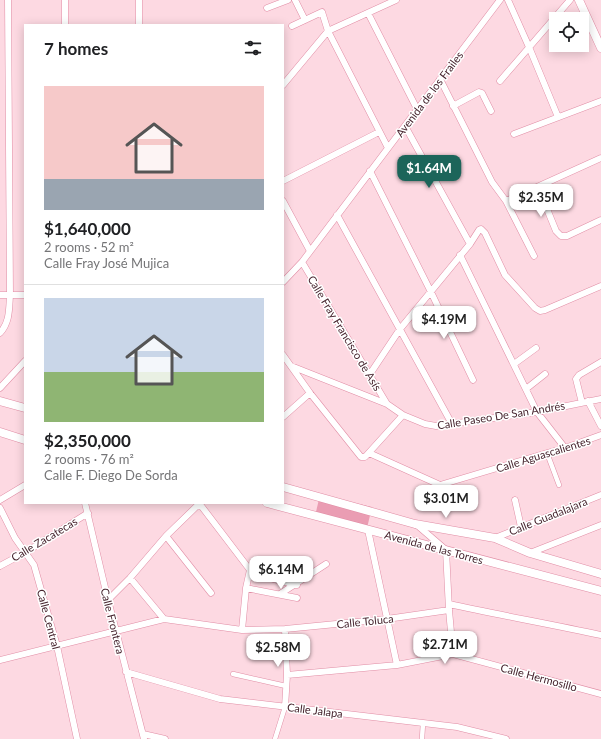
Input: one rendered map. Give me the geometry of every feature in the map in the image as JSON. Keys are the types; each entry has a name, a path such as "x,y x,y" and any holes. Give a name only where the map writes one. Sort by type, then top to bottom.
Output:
{"street":[{"path":"0,333 7,324 10,295 8,0"},
{"path":"65,0 65,24"},
{"path":"139,0 139,24"},
{"path":"267,8 288,0"},
{"path":"295,0 305,20"},
{"path":"284,84 328,31 396,0"},
{"name":"Avenida de los Frailes","path":"284,281 302,262 500,0"},
{"path":"508,0 558,117"},
{"path":"500,81 570,0"},
{"path":"579,0 601,48"},
{"path":"292,26 322,12 328,31 388,148"},
{"path":"368,13 417,109"},
{"path":"440,79 492,182 506,201 534,256"},
{"path":"453,106 480,92 482,93 491,111"},
{"path":"514,134 601,101"},
{"path":"405,126 470,244"},
{"path":"284,180 379,132"},
{"path":"506,201 601,158"},
{"path":"370,172 431,292 473,380"},
{"path":"538,187 556,232 561,236 567,236 601,220"},
{"path":"284,203 310,251"},
{"path":"337,215 452,424"},
{"path":"370,374 400,329 481,229 485,233 505,275 535,308 545,310 601,286"},
{"path":"460,255 537,412 565,448"},
{"name":"Calle Fray Francisco de Asís","path":"302,262 387,404"},
{"path":"0,295 24,295"},
{"path":"514,364 536,348"},
{"path":"284,357 310,393 362,457 365,457 369,453 403,414"},
{"path":"0,388 24,362"},
{"path":"601,362 576,378 585,402 601,426"},
{"name":"Calle Paseo De San Andrés","path":"291,366 387,404 403,414 430,426 537,412 601,399"},
{"path":"526,389 545,374"},
{"path":"284,416 310,393"},
{"path":"0,401 24,408"},
{"path":"0,432 24,440"},
{"name":"Calle Aguascalientes","path":"369,453 440,485 565,448 601,435"},
{"path":"546,453 559,485"},
{"path":"0,500 24,487"},
{"name":"Avenida de las Torres","path":"284,487 416,524 495,538 530,553 601,574"},
{"name":"Calle Guadalajara","path":"495,538 521,526 601,495"},
{"path":"515,500 521,526"},
{"name":"Calle Frontera","path":"85,504 126,672 144,736"},
{"path":"108,600 130,578 166,536 198,504"},
{"path":"200,504 248,566 250,574 246,588 242,630"},
{"name":"Avenida de las Torres","path":"271,504 601,591"},
{"name":"Calle Central","path":"0,508 15,538 34,565 57,646 77,739"},
{"name":"Calle Zacatecas","path":"0,566 26,552 88,512"},
{"path":"416,524 446,550 453,654"},
{"path":"530,553 601,525"},
{"path":"368,530 397,665"},
{"path":"166,536 211,593"},
{"path":"280,594 326,564"},
{"path":"130,578 164,619"},
{"path":"270,578 297,584"},
{"path":"246,588 297,598"},
{"name":"Calle Toluca","path":"0,660 164,619 242,630 285,629 387,619 449,607 553,624 601,635"},
{"path":"275,739 285,706 288,675 285,629"},
{"name":"Calle Hermosillo","path":"288,675 397,665 453,654 601,694"},
{"name":"Calle Jalapa","path":"126,672 220,699 457,727 506,739"},
{"path":"232,674 286,686"},
{"path":"422,739 423,723"},
{"path":"144,736 166,739"}],"shaded area":[{"path":"320,495 372,507 367,528 315,516"}]}
